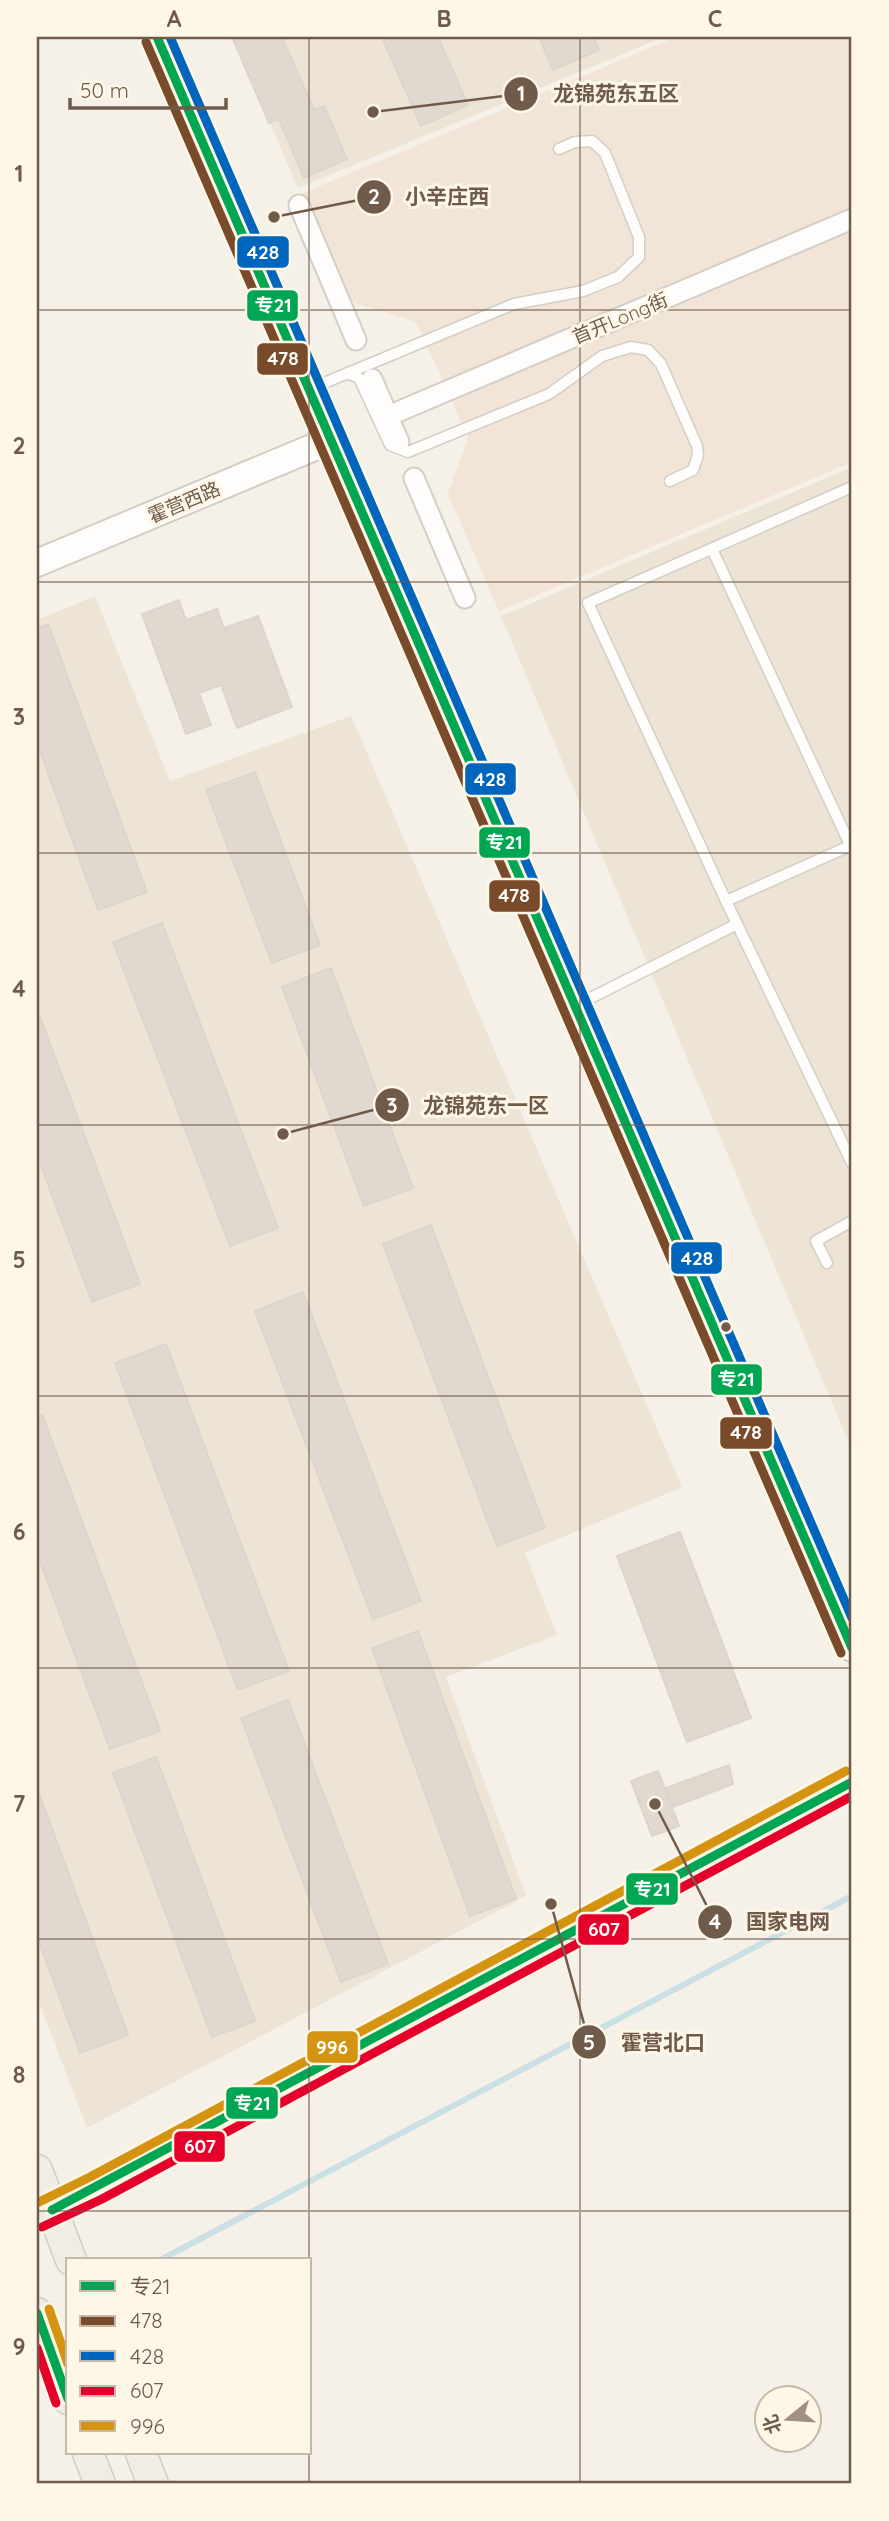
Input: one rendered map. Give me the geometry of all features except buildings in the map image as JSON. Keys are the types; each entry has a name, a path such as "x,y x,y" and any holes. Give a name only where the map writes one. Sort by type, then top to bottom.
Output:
{"main road":[{"path":"37,2170 44,2213 70,2258"},
{"path":"37,2314 66,2394"},
{"path":"88,2454 100,2484"},
{"path":"141,2454 153,2484"}],"street":[{"path":"157,37 852,1648"},
{"path":"299,205 343,319 356,340"},
{"name":"首开Long街","path":"388,416 852,219"},
{"path":"372,379 399,442"},
{"name":"霍营西路","path":"37,563 331,440"},
{"path":"416,489 465,598"},
{"path":"44,2213 852,1782"}],"lane":[{"path":"309,389 522,301 583,291 618,277 633,266 641,247 639,237 605,153 592,141 584,140 559,149"},
{"path":"347,373 359,378 390,445 408,452 549,394 610,352 631,347 648,350 662,364 697,446 698,455 693,470 670,481"},
{"path":"851,490 588,603 726,901 852,1163"},
{"path":"712,549 852,846 726,901"},
{"path":"575,1006 737,924"},
{"path":"827,1262 816,1241 852,1221"}],"shaded area":[{"path":"233,37 664,37 298,188"},
{"path":"676,37 852,37 852,462 499,611 448,494 468,437 416,322 351,302 303,193"},
{"path":"852,467 852,1450 501,616"},
{"path":"95,596 170,781 351,716 682,1487 525,1553 557,1635 446,1677 526,1896 87,2128 37,1997 37,620"}],"waterway":[{"path":"164,2258 852,1896"}],"transit line":[{"name":"专21","path":"157,37 852,1648"},
{"name":"428","path":"170,37 852,1618"},
{"name":"478","path":"146,42 841,1653"},
{"name":"996","path":"37,2203 846,1771"},
{"name":"专21","path":"52,2210 852,1782"},
{"name":"607","path":"42,2227 102,2199 852,1796"},
{"name":"996","path":"49,2309 66,2358"},
{"name":"专21","path":"37,2313 66,2393"},
{"name":"607","path":"37,2348 56,2403"}],"place":[{"name":"龙锦苑东五区","path":"373,112"},
{"name":"小辛庄西","path":"274,217"},
{"name":"龙锦苑东一区","path":"283,1134"},
{"name":"国家电网","path":"655,1804"},
{"name":"霍营北口","path":"551,1904"}]}
